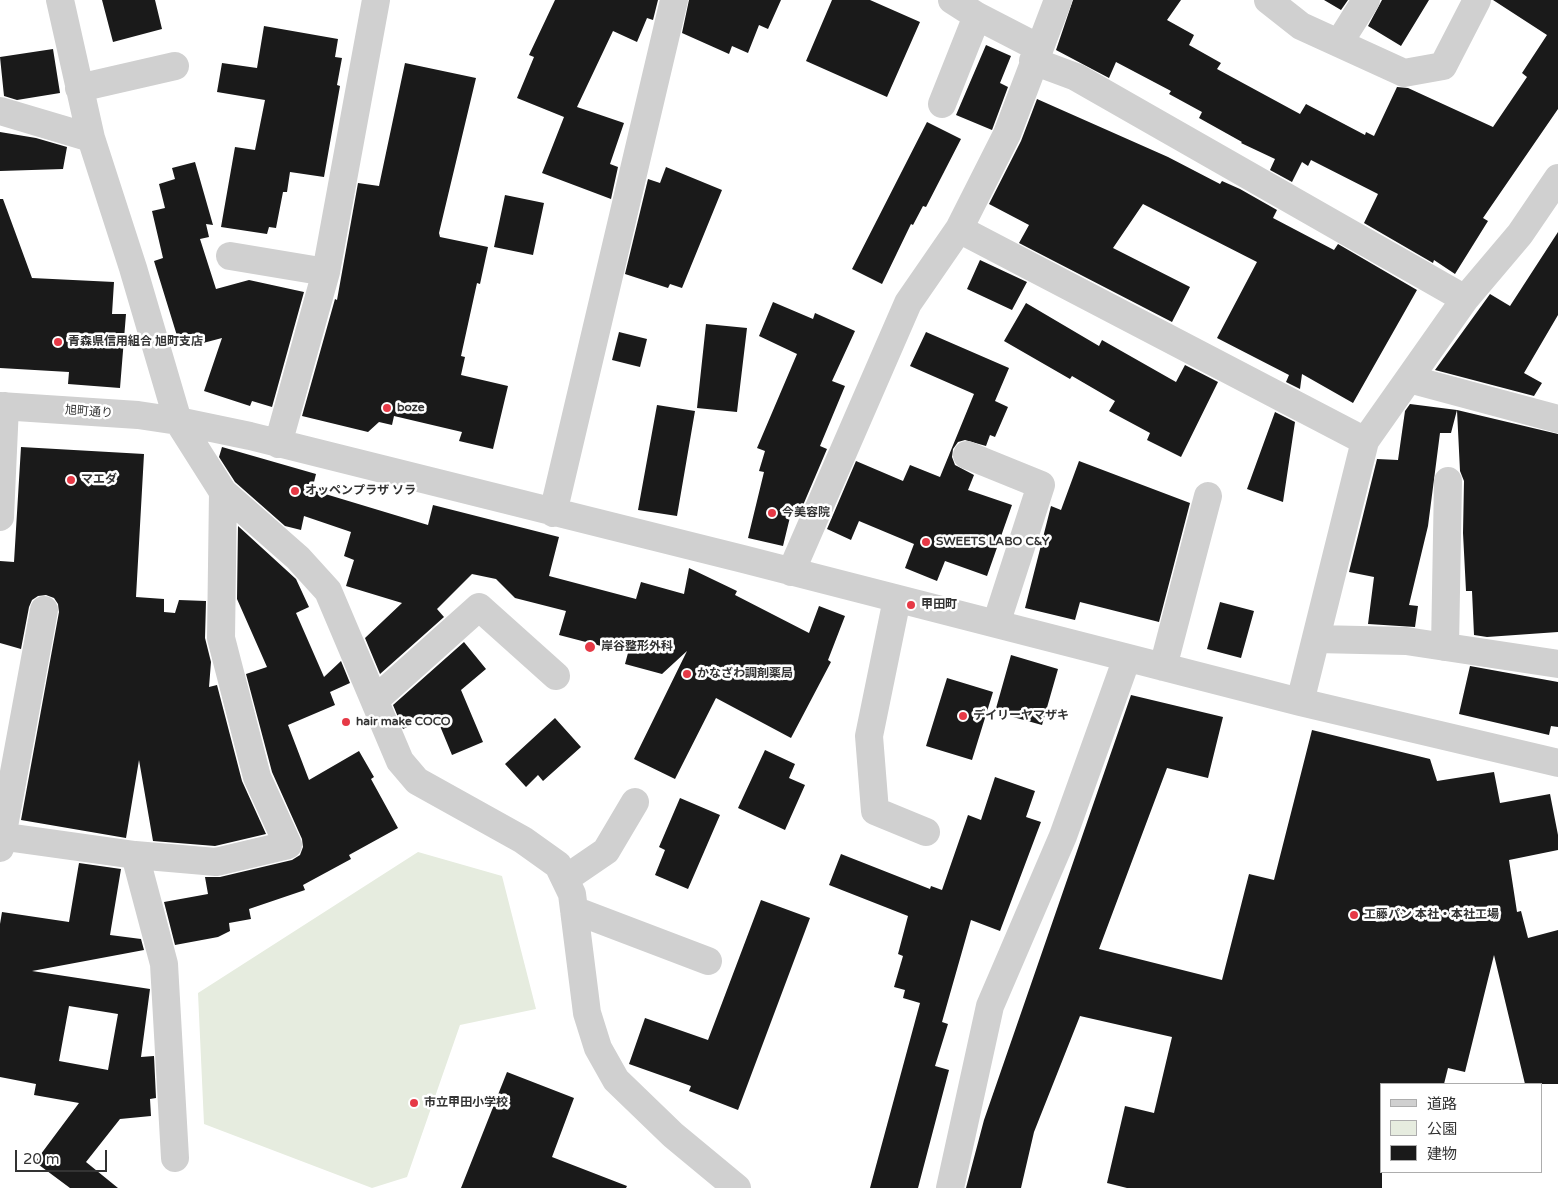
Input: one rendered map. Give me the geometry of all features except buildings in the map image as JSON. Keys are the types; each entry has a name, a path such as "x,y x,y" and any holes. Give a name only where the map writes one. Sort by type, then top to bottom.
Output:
{"street":[{"path":"60,0 91,138 133,268 178,421 223,492 298,558 328,590 400,761 417,781 523,840 558,865 572,894 587,1013 598,1048 616,1080 673,1135 737,1188"},
{"path":"278,444 326,272 376,0"},
{"path":"553,513 674,0"},
{"path":"952,0 1036,55 1465,299"},
{"path":"791,572 908,303 959,229 1007,134 1058,0"},
{"path":"1268,0 1301,26 1404,73 1443,66 1477,0"},
{"path":"1339,43 1366,0"},
{"path":"942,104 977,16"},
{"path":"79,88 175,66"},
{"path":"0,111 91,138"},
{"path":"1300,702 1365,441 1465,299 1520,234 1558,178"},
{"path":"959,229 1365,441"},
{"path":"230,256 326,272"},
{"path":"1408,379 1558,419"},
{"path":"0,517 2,406"},
{"name":"旭町通り","path":"2,406 138,415 178,421 278,444 791,572 1300,702 1558,763"},
{"path":"967,455 1041,485 996,624"},
{"path":"1445,647 1448,481"},
{"path":"44,610 1,840 216,862 288,845 257,777 221,638 223,492"},
{"path":"1163,667 1208,496"},
{"path":"897,599 869,736 875,810 926,832"},
{"path":"374,700 479,607 556,676"},
{"path":"1316,638 1406,641 1558,664"},
{"path":"950,1188 990,1006 1063,836 1127,658"},
{"path":"565,879 606,851 635,802"},
{"path":"136,855 164,964 175,1158"},
{"path":"574,910 708,961"}],"green space":[{"path":"418,852 502,876 536,1009 460,1025 407,1177 372,1188 204,1124 198,993"}],"place":[{"name":"青森県信用組合 旭町支店","path":"58,342"},
{"name":"boze","path":"387,408"},
{"name":"マエダ","path":"71,480"},
{"name":"オッペンプラザ ソラ","path":"295,491"},
{"name":"今美容院","path":"772,513"},
{"name":"SWEETS LABO C&Y","path":"926,542"},
{"name":"甲田町","path":"911,605"},
{"name":"岸谷整形外科","path":"590,647"},
{"name":"かなざわ調剤薬局","path":"687,674"},
{"name":"デイリーヤマザキ","path":"963,716"},
{"name":"hair make COCO","path":"346,722"},
{"name":"工藤パン 本社・本社工場","path":"1354,915"},
{"name":"市立甲田小学校","path":"414,1103"}]}
